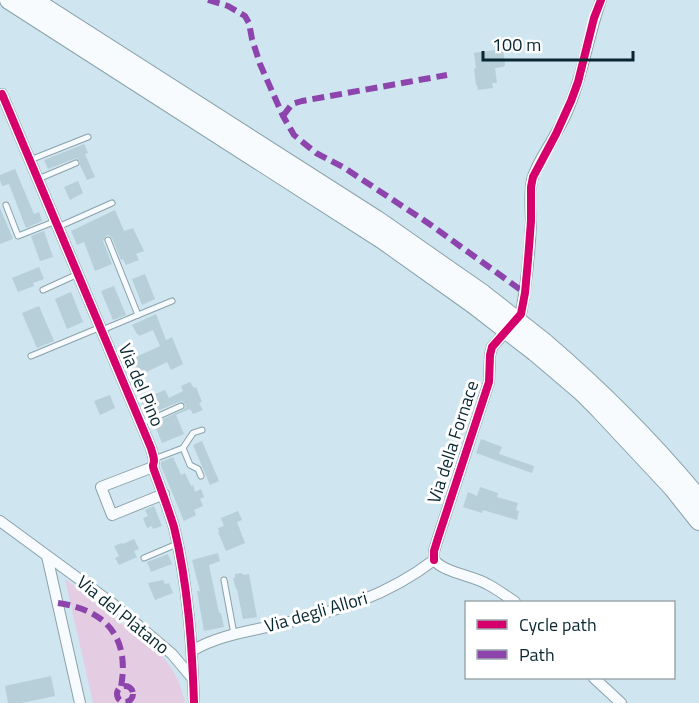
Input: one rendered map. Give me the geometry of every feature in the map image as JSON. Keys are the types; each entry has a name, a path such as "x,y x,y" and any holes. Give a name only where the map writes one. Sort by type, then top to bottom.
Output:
{"highway":[{"path":"9,0 478,299"},
{"path":"33,0 376,220 540,347 578,370 666,460 699,500"},
{"path":"540,347 672,486 699,521"}],"street":[{"path":"520,314 525,293 533,177 572,101 601,0"},
{"name":"Via del Pino","path":"2,94 141,424 164,494 177,544 187,604 194,703"},
{"name":"Via della Fornace","path":"434,560 438,538 489,382 492,347 502,336"},
{"path":"154,463 101,488 112,515 164,494"},
{"name":"Via del Platano","path":"0,521 122,611 172,654 193,679"},
{"name":"Via del Platano","path":"47,556 78,703"},
{"path":"434,560 445,568 486,583 512,601"},
{"name":"Via degli Allori","path":"192,651 212,641 357,603 399,584 434,560"},
{"path":"595,679 621,703"}],"lane":[{"path":"30,160 88,137"},
{"path":"38,179 76,163"},
{"path":"6,206 18,236 112,203"},
{"path":"108,240 138,315"},
{"path":"43,290 78,274"},
{"path":"31,356 172,301"},
{"path":"141,424 181,406"},
{"path":"154,463 183,448 193,433 202,430"},
{"path":"183,448 190,465 198,469 201,476"},
{"path":"144,558 177,544"},
{"path":"224,580 235,635"}],"shaded area":[{"path":"65,579 162,656 177,678 185,703 93,703"}],"building":[{"path":"503,49 505,65 495,68 497,83 492,83 493,88 478,90 474,53"},
{"path":"84,144 88,153 85,154 95,177 87,180 77,158 48,169 44,160"},
{"path":"15,169 34,214 39,212 42,221 26,228 9,184 2,186 0,180 0,175"},
{"path":"78,181 83,193 70,200 64,187"},
{"path":"0,208 13,239 0,244"},
{"path":"115,210 124,231 133,228 144,251 136,254 139,260 126,265 123,259 121,260 112,238 109,235 106,236 103,241 112,264 95,271 84,242 77,245 71,231"},
{"path":"44,231 53,257 40,261 31,236"},
{"path":"39,267 44,279 18,292 12,278"},
{"path":"145,274 155,299 142,305 132,279"},
{"path":"114,286 126,315 113,320 101,291"},
{"path":"71,292 83,322 67,329 55,299"},
{"path":"39,306 54,341 37,348 22,313"},
{"path":"156,314 166,340 172,337 183,364 171,370 167,362 134,378 126,360 160,346 153,330 139,336 132,325"},
{"path":"190,382 194,388 196,387 203,410 193,414 190,409 176,415 184,434 162,443 154,423 183,410 186,407 185,404 182,401 147,414 141,400 165,390 169,398 183,391 181,386"},
{"path":"110,395 115,408 100,415 94,401"},
{"path":"481,439 502,447 499,454 534,466 532,473 476,453"},
{"path":"202,441 219,481 210,485 193,445"},
{"path":"173,457 181,475 185,473 195,492 201,489 204,497 200,499 203,506 194,510 196,515 184,521 161,466 161,462"},
{"path":"480,487 498,493 497,497 518,503 517,520 463,507 468,492 477,496"},
{"path":"154,506 162,526 147,528 143,518 148,516 145,510"},
{"path":"238,511 242,520 237,522 245,543 226,551 218,532 218,528 224,526 221,518"},
{"path":"134,539 139,549 134,551 137,557 119,565 115,558 119,556 114,546"},
{"path":"218,553 220,561 209,565 224,627 204,631 197,591 200,591 192,560"},
{"path":"168,554 172,564 151,572 147,562"},
{"path":"242,573 243,575 249,574 257,617 243,619 233,578 235,574"},
{"path":"163,580 165,584 169,583 173,593 155,600 148,583"},
{"path":"51,676 55,696 22,703 8,703 5,686"}],"marked path":[{"path":"208,0 228,6 245,16 260,64 294,135 316,153 343,167 428,223 525,293"},
{"path":"283,116 292,104 302,101 447,75"},
{"path":"58,603 89,612 111,629 118,640 122,654 121,687"},
{"path":"125,686 131,688 133,694 131,700 125,702 119,700 117,694 119,688 125,686"}],"cycle path":[{"path":"434,560 438,538 489,382 492,347 521,314 528,260 533,177 571,101 601,0"},
{"path":"2,94 151,448 154,459 153,467 174,527 183,571 194,703"}]}
